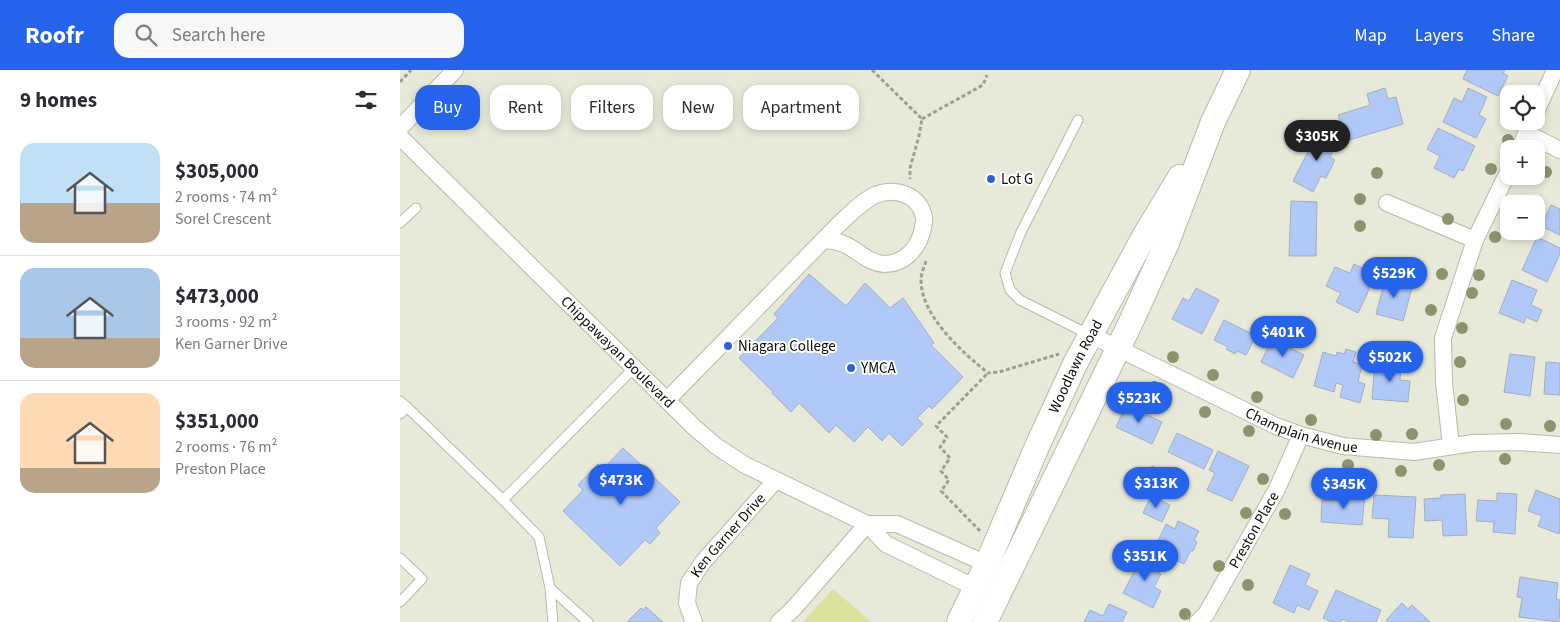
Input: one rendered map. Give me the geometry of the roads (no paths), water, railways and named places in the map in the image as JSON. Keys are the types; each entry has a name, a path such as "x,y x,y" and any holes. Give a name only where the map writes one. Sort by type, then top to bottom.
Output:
{"main road":[{"name":"Woodlawn Road","path":"985,622 1166,246 1213,122 1238,70"},
{"name":"Woodlawn Road","path":"959,622 987,564 1039,442 1076,362 1146,235 1213,122"}],"street":[{"path":"400,128 455,70"},
{"path":"1545,93 1556,70"},
{"path":"1533,130 1560,150"},
{"name":"Chippawayan Boulevard","path":"400,137 634,368 716,446 744,465 774,481 867,524 886,544 976,588"},
{"path":"1451,446 1444,382 1443,338 1475,240 1502,185"},
{"path":"667,400 824,240 858,206 875,195 892,190 905,194 914,201 921,208 924,219 922,234 916,248 907,257 895,262 884,264 870,261 847,245 837,241 824,240"},
{"path":"1387,203 1475,240"},
{"name":"Champlain Avenue","path":"1091,335 1276,426 1343,446 1414,452 1473,443 1519,442 1560,445"},
{"name":"Preston Place","path":"1207,619 1276,489 1301,435"},
{"name":"Ken Garner Drive","path":"694,622 687,603 689,583 703,562 774,481"},
{"path":"779,622 794,608 867,524"},
{"name":"Chippawayan Boulevard","path":"867,524 896,524 987,564"}],"lane":[{"path":"1078,120 1021,232 1005,273 1010,290 1020,300 1091,335"},
{"path":"400,223 416,208"},
{"path":"503,500 634,368"},
{"path":"402,407 503,500 539,537 550,588 553,622"},
{"path":"400,558 422,579 400,602"},
{"path":"550,588 588,622"}],"place":[{"name":"Lot G","path":"991,179"},
{"name":"Niagara College","path":"728,346"},
{"name":"YMCA","path":"851,368"}]}
